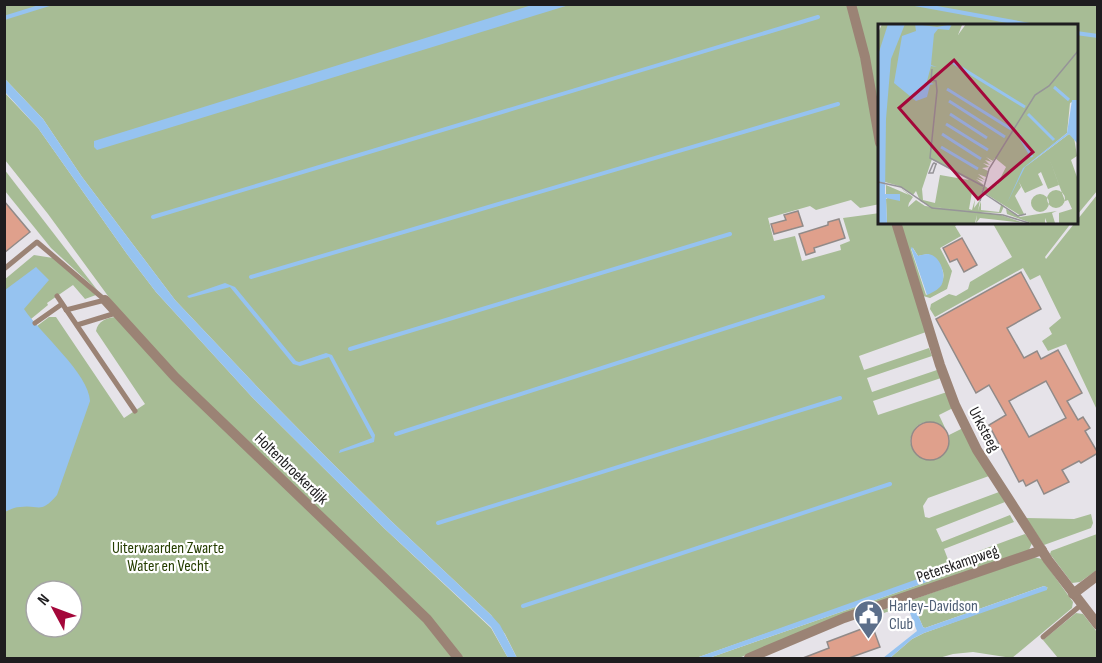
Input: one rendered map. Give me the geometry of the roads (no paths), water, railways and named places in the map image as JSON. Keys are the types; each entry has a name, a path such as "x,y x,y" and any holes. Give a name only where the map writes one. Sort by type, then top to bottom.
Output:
{"street":[{"path":"851,4 865,57 878,132"},
{"name":"Urksteeg","path":"897,224 924,316 955,405 977,450 1042,550 1098,626"},
{"name":"Holtenbroekerdijk","path":"105,300 175,376 427,619 458,658"},
{"name":"Peterskampweg","path":"749,658 844,618 1042,550"},
{"path":"1073,594 1098,575"}],"lane":[{"path":"4,269 37,242 105,300"},
{"path":"57,296 135,411"},
{"path":"66,310 105,300"},
{"path":"35,323 62,304"},
{"path":"76,325 118,313"},
{"path":"1043,637 1081,605"}],"water":[{"path":"535,4 569,5 97,150 94,147 94,141"},
{"path":"5,79 43,119 82,177 175,300 327,458 491,615 500,625 517,658 508,658 491,627 385,529 252,397 156,292 38,128 5,92"},
{"path":"911,248 918,256 933,255 942,268 942,283 927,295"},
{"path":"36,267 49,280 24,309 73,366 88,390 90,401 57,495 43,507 18,507 5,512 5,290"},
{"path":"225,283 235,287 296,361 326,353 332,355 375,435 374,442 339,453 340,450 372,438 329,357 300,366 293,364 230,287 189,298 187,296"},
{"path":"940,571 941,577 709,658 696,658"},
{"path":"1044,586 1047,590 924,633 912,639 890,658 883,658 917,631 908,608 914,606 925,628"}],"waterway":[{"path":"4,18 49,4"},
{"path":"915,4 1024,24"},
{"path":"153,217 818,17"},
{"path":"1078,33 1098,36"},
{"path":"251,277 838,104"},
{"path":"350,349 730,234"},
{"path":"396,434 823,297"},
{"path":"438,523 840,398"},
{"path":"523,606 890,484"}],"place":[{"name":"Harley-Davidson Club","path":"868,640"}],"park label":[{"name":"Uiterwaarden Zwarte Water en Vecht","path":"168,556"}]}
